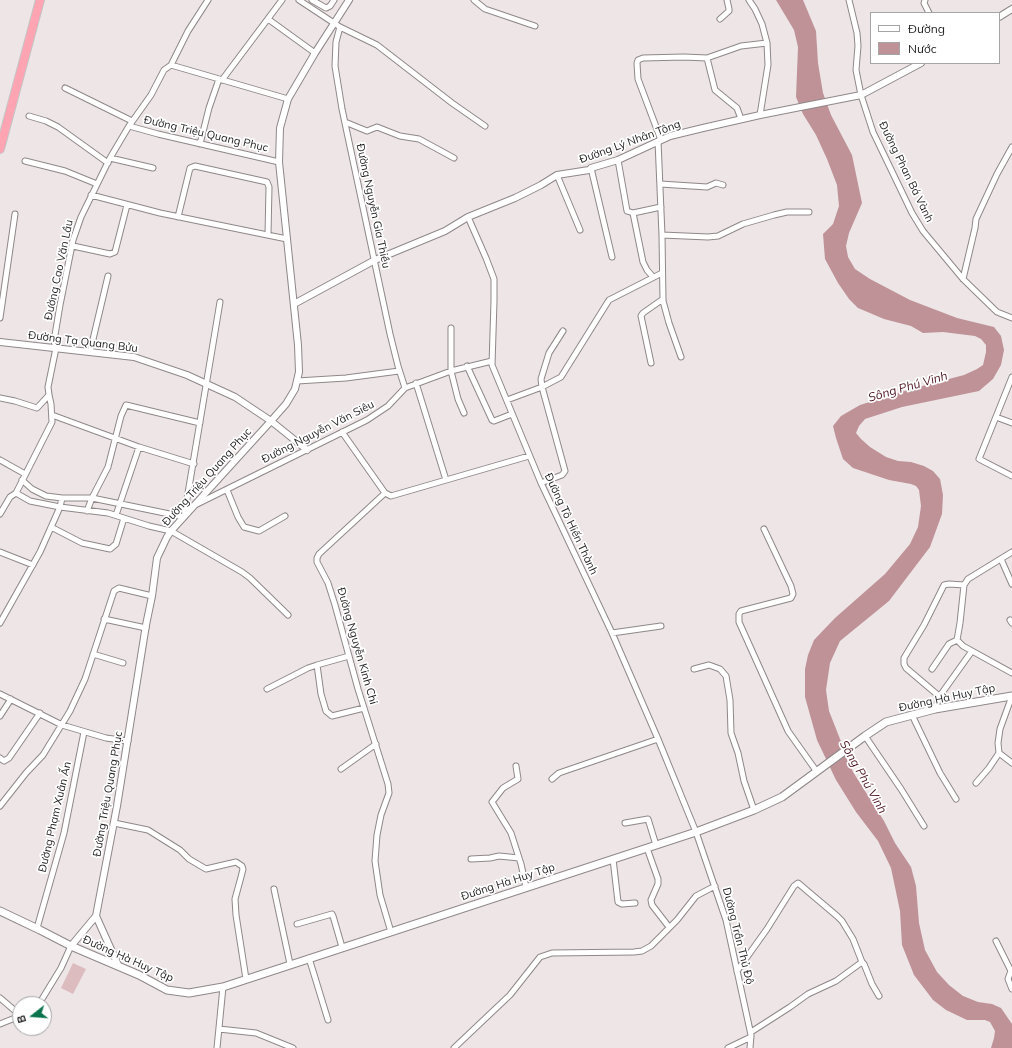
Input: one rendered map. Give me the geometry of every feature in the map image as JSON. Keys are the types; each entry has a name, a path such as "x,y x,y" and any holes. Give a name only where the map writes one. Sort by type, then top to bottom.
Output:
{"highway":[{"path":"0,149 40,0"}],"main road":[{"name":"Đường Hà Huy Tập","path":"0,911 71,946 118,965 167,990 189,992 223,987 696,832 754,810 782,798 886,722 935,709 1012,696"}],"street":[{"name":"Đường Cao Văn Lầu","path":"0,514 10,497 16,493 52,422 48,387 56,348 54,341 60,305 81,216 130,123 151,95 164,70 171,65 188,31 208,0"},
{"path":"200,144 209,108 220,79 282,0"},
{"path":"299,0 340,27 376,45 452,103 485,126"},
{"path":"312,0 326,8 330,6 334,0"},
{"name":"Đường Triệu Quang Phục","path":"71,946 96,916 128,741 157,558 171,531 286,404 295,389 299,372 288,239 279,162 280,128 288,99 349,0"},
{"path":"474,0 485,9 535,26"},
{"path":"720,19 729,11 727,0"},
{"path":"749,0 756,9 767,43 768,65 760,115"},
{"name":"Đường Phan Bá Vành","path":"849,0 857,33 858,46 856,70 861,94 873,132 912,213 923,230 963,279 997,312 1012,318"},
{"path":"924,0 928,12"},
{"path":"1000,16 1012,9"},
{"path":"268,19 315,53"},
{"name":"Đường Nguyễn Gia Thiều","path":"340,27 336,42 335,66 345,122 390,334 399,371 405,388"},
{"path":"681,357 669,323 663,299 660,207 660,140 638,79 638,60 643,58 707,58 741,46 767,43"},
{"path":"707,58 715,90 737,108 741,119"},
{"name":"Đường Lý Nhân Tông","path":"294,304 375,260 445,231 468,217 515,198 557,175 589,170 591,168 618,160 660,140 703,128 861,94 918,64"},
{"path":"171,65 288,99"},
{"name":"Đường Triệu Quang Phục","path":"65,88 130,123 158,134 279,162"},
{"path":"29,116 46,121 58,127 109,161 152,168"},
{"path":"345,122 367,131 377,127 400,136 419,139 454,158"},
{"path":"963,279 976,219 997,174 1012,147"},
{"path":"618,160 626,208 629,212 633,213 660,207"},
{"path":"25,161 65,172 97,184"},
{"path":"178,217 190,168 194,166 267,182 269,187 268,235"},
{"path":"591,168 612,257"},
{"path":"557,175 580,230"},
{"path":"660,184 707,187 716,183 723,185"},
{"path":"91,195 178,217 288,239"},
{"path":"73,246 113,254 117,248 127,205"},
{"path":"662,235 718,236 743,224 774,215 787,212 809,212"},
{"path":"633,213 643,262 653,277"},
{"path":"0,318 16,214"},
{"name":"Đường Tô Hiến Thành","path":"468,217 494,279 492,365 541,484 612,633 696,832"},
{"path":"507,400 542,387 563,375 578,348 609,300 662,273"},
{"path":"90,352 108,276"},
{"path":"651,363 641,316 663,299"},
{"path":"22,480 32,489 46,496 62,498 92,498 184,517 220,302"},
{"path":"451,328 451,371 458,399 464,413"},
{"path":"541,484 562,475 565,471 542,387 543,370 548,353 563,331"},
{"name":"Đường Tạ Quang Bửu","path":"0,342 134,357 187,375 235,397 271,421 307,450"},
{"name":"Đường Nguyễn Văn Siêu","path":"196,504 367,420 388,406 405,388 467,366 492,361"},
{"path":"467,366 492,420 494,421 512,414"},
{"path":"297,381 346,378 399,371"},
{"path":"1012,377 979,459 1012,476"},
{"path":"416,384 446,480"},
{"path":"0,398 37,408 49,396"},
{"path":"87,510 108,467 121,416 126,405 200,423"},
{"path":"52,414 139,447 194,464"},
{"path":"996,417 1012,423"},
{"path":"342,432 385,493 391,496 529,456"},
{"path":"116,515 139,447"},
{"path":"0,460 25,474"},
{"path":"227,490 238,518 244,527 259,531 285,516"},
{"path":"16,493 30,501 116,515 149,526 171,531 242,572 288,615"},
{"name":"Đường Nguyễn Kinh Chi","path":"385,493 317,558 316,562 328,583 350,656 355,679 388,784 389,793 376,835 376,871 380,895 391,932"},
{"path":"1,620 33,565 60,507 62,498"},
{"path":"51,527 82,543 110,549 116,544 124,518"},
{"path":"764,529 791,586 793,594 791,598 741,611 739,614 739,622 788,731 817,772"},
{"path":"0,552 33,565"},
{"path":"957,640 964,585 968,578 1001,560 1012,552"},
{"path":"1001,560 1012,584"},
{"path":"939,696 906,668 904,658 924,624 944,585 964,585"},
{"path":"0,806 42,755 62,725 80,691 114,591 119,588 152,596"},
{"path":"104,619 146,628"},
{"path":"612,633 661,626"},
{"path":"957,640 963,646 1012,673"},
{"path":"932,669 949,644 957,640"},
{"path":"935,709 939,696 972,651"},
{"path":"93,654 123,663"},
{"path":"267,689 308,668 350,656"},
{"path":"317,665 321,694 327,714 335,716 364,708"},
{"path":"694,669 709,665 720,669 726,676 730,700 731,733 754,810"},
{"path":"0,694 62,725 106,738 128,741"},
{"path":"976,783 999,753 999,734 1012,696"},
{"path":"0,716 11,699"},
{"path":"0,758 4,761 9,758 40,713"},
{"path":"912,715 940,772 956,799"},
{"name":"Đường Phạm Xuân Ấn","path":"37,928 64,833 84,732"},
{"path":"865,736 924,826"},
{"path":"552,779 559,773 658,739"},
{"path":"341,769 376,744"},
{"path":"999,753 1012,763"},
{"path":"516,766 518,779 503,788 492,802 510,829 526,887"},
{"path":"624,823 648,819 656,845"},
{"path":"114,823 148,830 180,850 189,859 206,869 232,862 238,862 242,866 243,869 235,899 246,979"},
{"name":"Dường Trần Thủ Độ","path":"696,832 726,920 751,1035 750,1048"},
{"path":"647,848 658,879 658,884 651,900 652,905 669,927"},
{"path":"471,859 499,856 519,858"},
{"path":"613,859 618,902 622,904 635,903"},
{"path":"736,971 767,929 794,886 798,883 842,921 853,939 872,984 879,996"},
{"path":"454,1048 510,995 540,957 552,953 642,951 651,946 677,920 696,896 715,886"},
{"path":"274,889 290,964"},
{"path":"297,924 332,914 342,947"},
{"path":"96,916 118,965"},
{"path":"996,942 1011,971 1008,979 1012,989"},
{"path":"44,996 61,968 71,946"},
{"path":"309,958 328,1020"},
{"path":"728,1048 751,1035 808,994 836,981 862,962"},
{"path":"217,1048 223,987"},
{"path":"0,998 12,1008"},
{"path":"0,1024 12,1019"},
{"path":"219,1030 256,1033 293,1048"}],"shaded area":[{"path":"73,963 86,969 73,994 61,988"}],"water":[{"path":"776,0 803,0 816,31 818,63 823,93 831,115 852,155 862,203 849,233 846,246 848,257 855,269 870,279 910,300 957,318 994,327 1001,336 1004,350 1001,365 993,379 979,391 902,407 865,419 859,426 856,433 861,439 870,447 886,457 898,461 911,462 924,466 933,471 940,479 943,495 942,514 930,547 889,601 840,641 830,663 826,690 829,711 853,772 911,867 916,886 919,923 925,950 937,972 949,985 963,996 978,1002 992,1004 1001,1008 1012,1024 1012,1048 991,1048 995,1031 990,1022 985,1020 967,1020 946,1010 933,1000 914,975 902,945 900,911 891,868 878,841 856,812 836,780 817,740 805,697 805,669 808,655 814,640 835,618 885,574 910,544 918,527 921,506 919,490 916,486 889,480 853,468 843,459 833,426 841,416 860,405 911,389 964,375 977,369 983,365 986,345 981,339 975,336 943,332 923,333 911,326 884,319 858,308 849,299 838,283 825,259 823,234 833,224 839,206 837,185 816,135 803,114 796,97 798,47 794,30"}],"water label":[{"name":"Sông Phú Vinh","path":"908,387"},
{"name":"Sông Phú Vinh","path":"863,777"}]}
